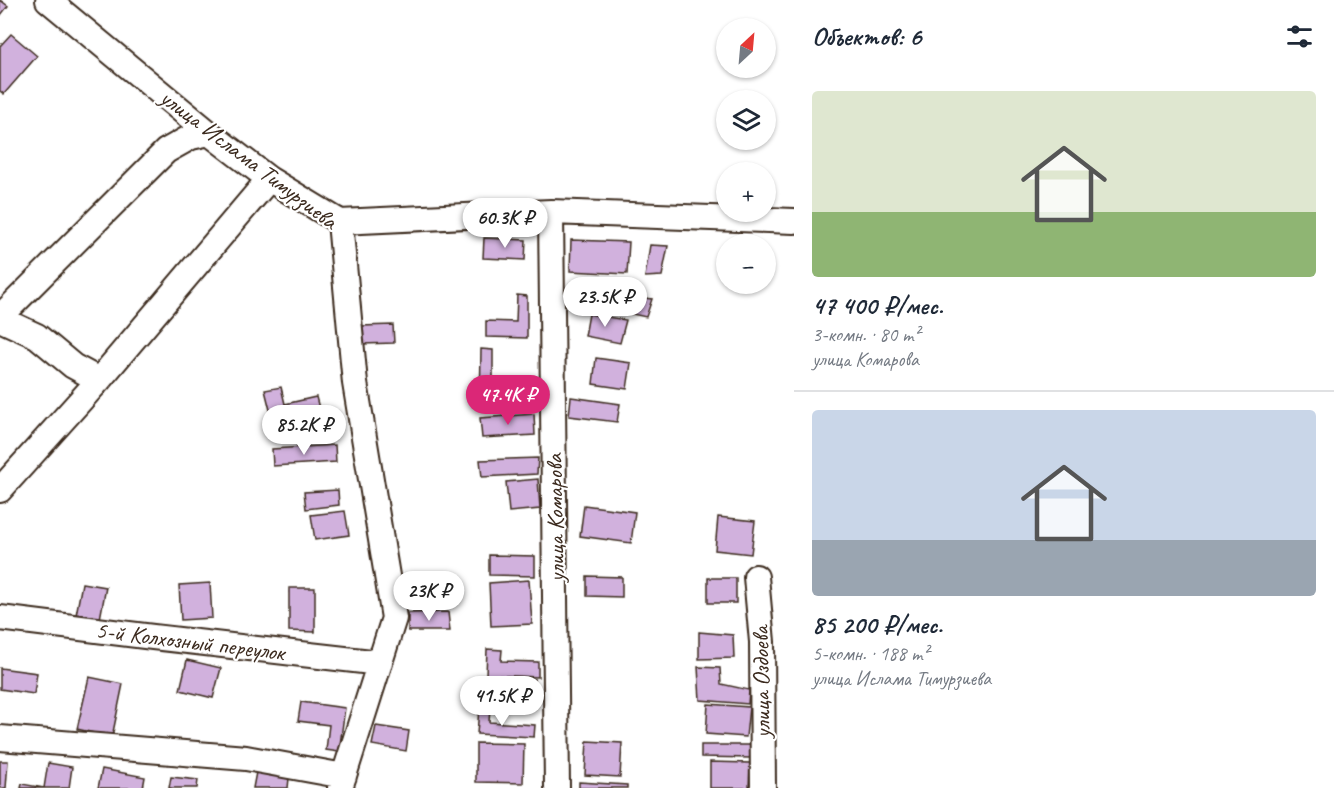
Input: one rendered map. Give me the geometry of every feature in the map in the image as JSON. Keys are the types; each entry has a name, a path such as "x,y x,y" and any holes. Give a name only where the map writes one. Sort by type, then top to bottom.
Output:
{"street":[{"name":"улица Ислама Тимурзиева","path":"48,0 209,133 269,179 340,222 355,383 394,618 342,782"},
{"path":"99,380 74,366 37,336 0,318 166,151 191,137 209,133"},
{"path":"0,490 99,380 269,179"},
{"path":"340,222 551,212 794,221"},
{"name":"улица Комарова","path":"551,212 557,788"},
{"name":"улица Оздоева","path":"756,576 762,642 763,788"},
{"name":"5-й Колхозный переулок","path":"0,618 380,663"},
{"path":"0,738 246,758 342,782"}],"building":[{"path":"0,0 8,6 0,16"},
{"path":"11,34 37,56 4,94 0,91 0,46"},
{"path":"484,238 526,240 525,260 483,258"},
{"path":"571,240 629,242 627,274 570,271"},
{"path":"650,245 668,246 662,276 645,277"},
{"path":"517,295 527,296 527,338 486,337 486,321 516,322"},
{"path":"636,297 652,299 646,317 632,314"},
{"path":"589,314 626,320 620,343 585,336"},
{"path":"393,325 394,343 362,344 361,326"},
{"path":"481,349 493,350 493,393 528,394 528,411 480,410"},
{"path":"596,358 631,363 627,389 593,384"},
{"path":"281,387 285,404 316,397 320,412 273,422 265,390"},
{"path":"571,397 620,404 617,422 569,416"},
{"path":"534,414 535,435 482,438 480,418"},
{"path":"335,445 336,462 273,466 272,449"},
{"path":"538,458 537,474 482,477 480,460"},
{"path":"538,479 540,509 509,512 506,482"},
{"path":"338,490 339,505 306,509 304,492"},
{"path":"584,505 635,512 631,543 580,536"},
{"path":"345,511 349,535 315,540 311,515"},
{"path":"718,517 755,521 751,554 715,550"},
{"path":"489,555 535,556 535,576 489,575"},
{"path":"587,576 622,577 622,597 587,596"},
{"path":"708,578 736,578 736,603 708,603"},
{"path":"529,580 532,624 491,626 489,583"},
{"path":"82,583 106,587 100,619 76,615"},
{"path":"210,583 212,618 181,620 179,585"},
{"path":"289,588 315,588 315,632 289,631"},
{"path":"448,612 450,631 408,631 408,613"},
{"path":"699,632 733,635 734,658 699,659"},
{"path":"487,649 502,650 501,661 538,662 538,677 486,675"},
{"path":"187,660 221,668 213,698 180,690"},
{"path":"698,667 720,668 721,684 749,690 748,704 700,700"},
{"path":"0,668 37,673 34,694 0,689"},
{"path":"89,677 123,684 112,737 77,729"},
{"path":"508,677 534,679 531,703 504,700"},
{"path":"301,702 345,708 339,752 326,750 329,725 298,721"},
{"path":"708,704 749,707 746,737 706,734"},
{"path":"479,708 490,708 489,722 535,725 534,737 477,734"},
{"path":"376,726 409,731 406,751 372,745"},
{"path":"587,741 622,743 620,777 585,775"},
{"path":"476,743 524,744 523,783 476,782"},
{"path":"701,745 753,745 752,758 701,757"},
{"path":"0,761 8,761 6,788 0,788"},
{"path":"710,762 750,763 749,788 710,788"},
{"path":"48,763 72,767 69,788 44,788"},
{"path":"102,769 145,777 143,788 98,788"},
{"path":"256,772 289,778 288,788 253,788"},
{"path":"171,777 198,780 197,788 169,788"},
{"path":"579,782 627,785 627,788 579,788"},
{"path":"22,784 44,788 21,788"}]}
